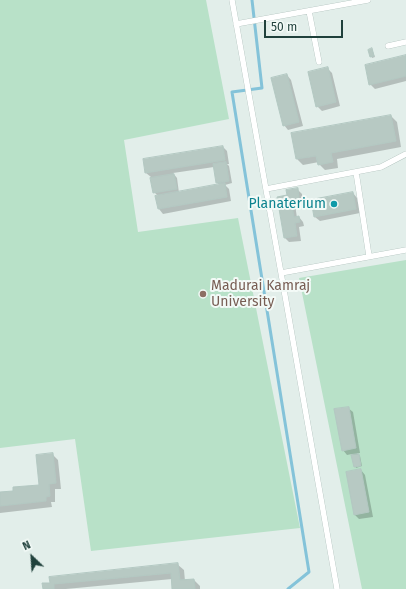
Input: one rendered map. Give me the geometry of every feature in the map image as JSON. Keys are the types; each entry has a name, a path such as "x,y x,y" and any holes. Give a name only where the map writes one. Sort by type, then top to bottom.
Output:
{"lane":[{"path":"232,0 336,589"},
{"path":"236,24 368,0"},
{"path":"310,11 319,62"},
{"path":"388,46 406,42"},
{"path":"266,189 381,167 406,154"},
{"path":"356,172 369,256"},
{"path":"281,273 406,250"}],"green space":[{"path":"0,0 206,0 229,119 124,140 138,232 238,218 300,528 91,551 75,439 0,448"},
{"path":"406,260 406,589 362,589 299,278"}],"building":[{"path":"372,48 374,56 370,57 368,50"},
{"path":"406,55 406,76 369,85 365,65"},
{"path":"328,67 336,102 316,107 308,72"},
{"path":"287,74 299,122 283,126 271,78"},
{"path":"391,115 396,141 331,153 333,162 318,165 316,156 296,159 291,133"},
{"path":"223,146 225,160 145,173 143,159"},
{"path":"226,162 229,181 216,183 213,164"},
{"path":"174,174 177,189 153,193 150,178"},
{"path":"225,183 227,197 158,209 155,196"},
{"path":"298,188 299,199 291,200 294,217 299,216 300,222 295,223 297,236 284,238 277,197 287,195 286,190"},
{"name":"Planaterium","path":"353,192 356,209 314,217 311,200"},
{"path":"349,407 356,448 342,451 334,409"},
{"path":"53,453 56,483 49,484 50,496 46,497 46,501 0,506 0,492 13,491 13,487 39,485 36,455"},
{"path":"359,454 361,466 354,467 351,455"},
{"path":"361,469 369,512 354,515 346,472"},
{"path":"178,563 180,580 194,579 195,589 172,589 171,573 54,584 54,589 43,589 42,583 50,583 49,577"}],"waterway":[{"path":"252,0 262,88 232,92 309,572 288,589"}],"place":[{"name":"Planaterium","path":"334,204"},
{"name":"Madurai Kamraj University","path":"203,294"}]}
